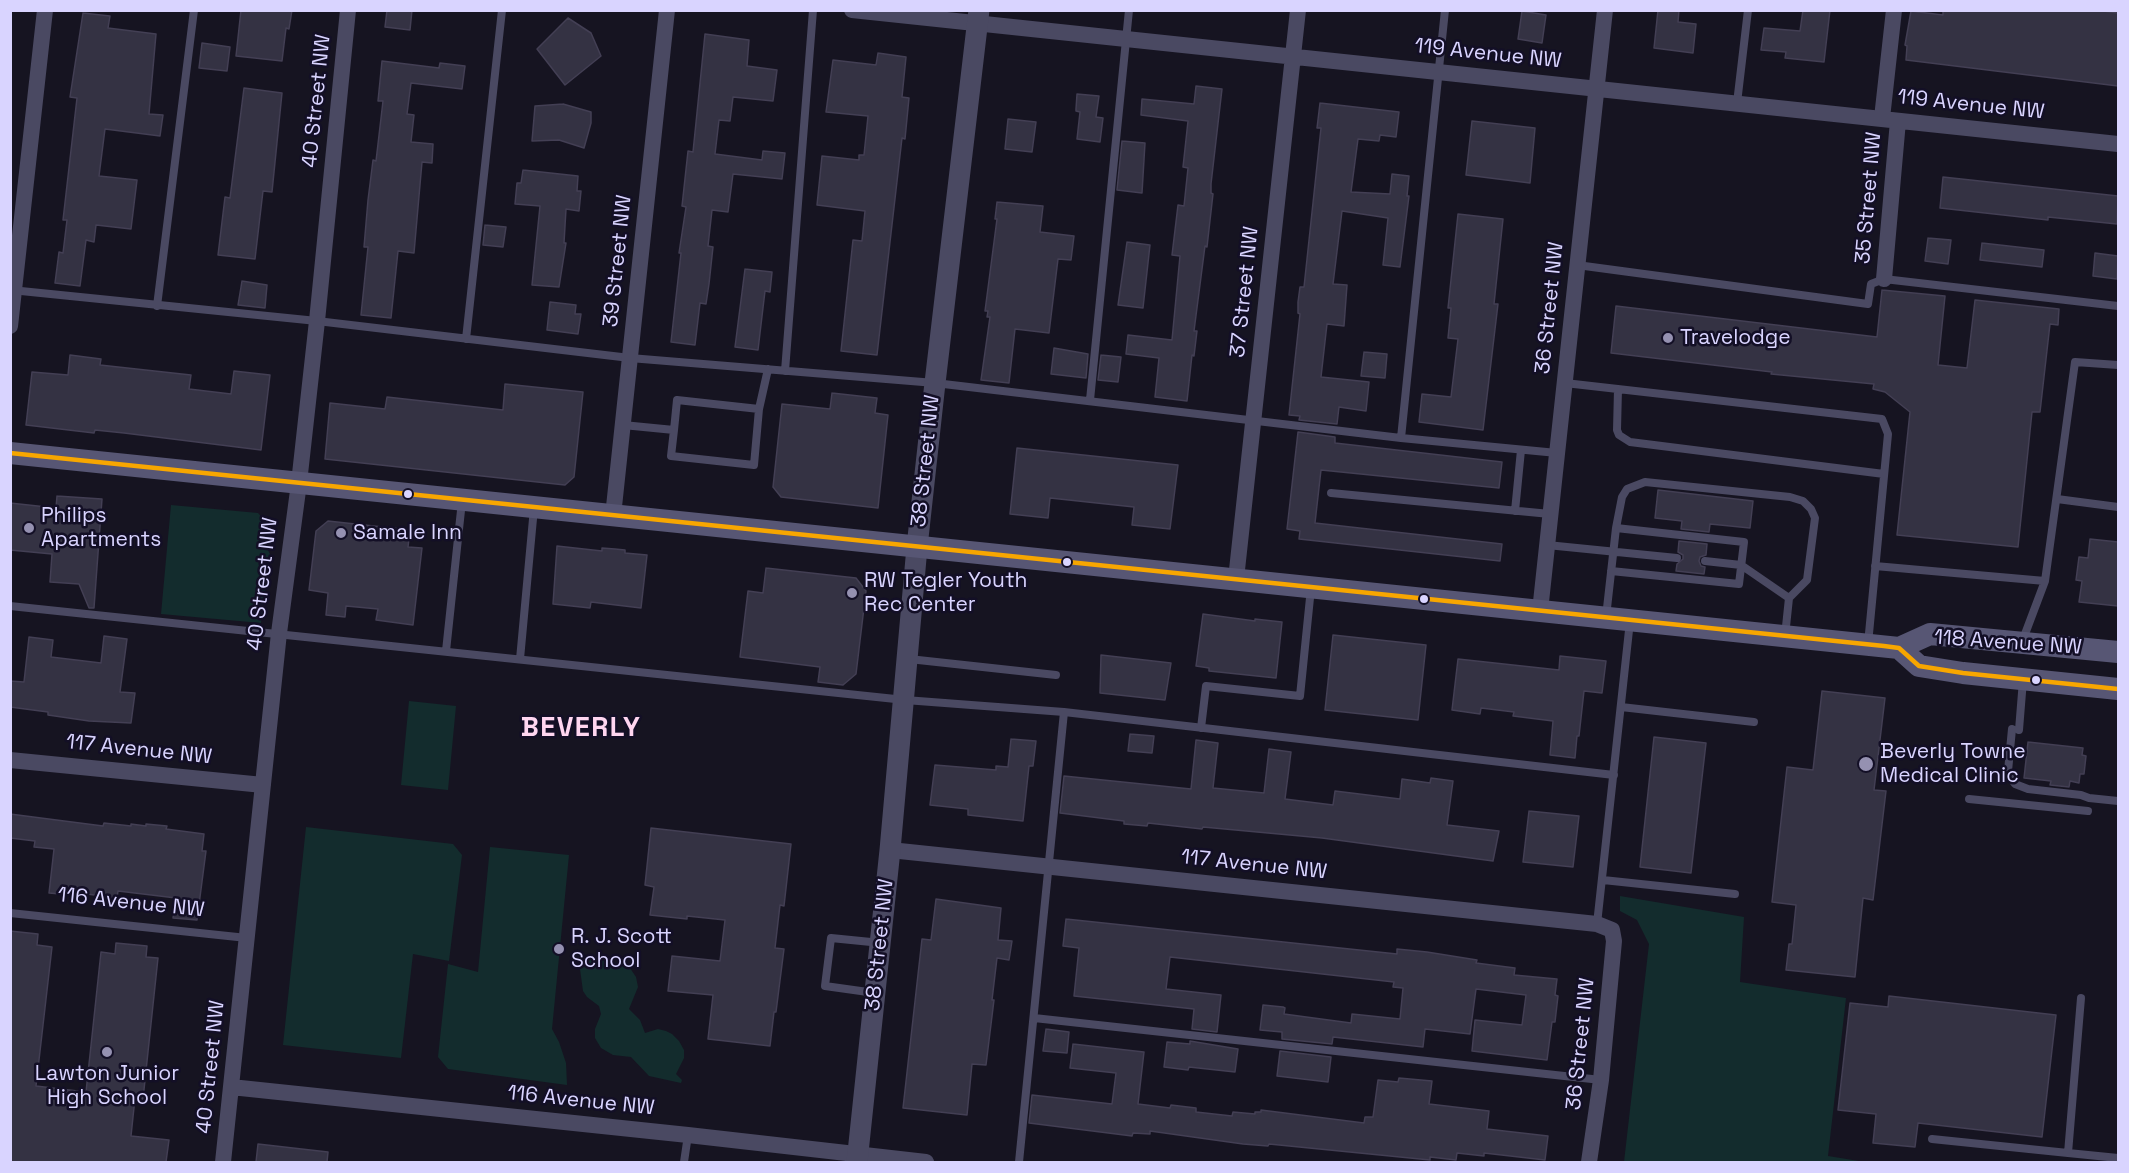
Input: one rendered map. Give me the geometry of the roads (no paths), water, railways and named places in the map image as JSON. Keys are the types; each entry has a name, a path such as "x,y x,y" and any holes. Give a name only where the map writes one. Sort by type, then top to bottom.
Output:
{"main road":[{"path":"10,453 1899,648"},
{"name":"118 Avenue NW","path":"2118,652 1930,634 1899,648 1919,666 2118,689"}],"street":[{"path":"10,326 45,10"},
{"name":"40 Street NW","path":"223,1162 279,633 317,321 348,10"},
{"name":"39 Street NW","path":"613,516 668,10"},
{"name":"119 Avenue NW","path":"852,10 978,17 1125,39 2118,144"},
{"name":"37 Street NW","path":"1236,579 1298,10"},
{"name":"36 Street NW","path":"1540,611 1605,10"},
{"name":"35 Street NW","path":"1884,279 1894,10"},
{"name":"38 Street NW","path":"858,1158 891,850 917,547 978,17"},
{"name":"117 Avenue NW","path":"10,760 263,785"},
{"name":"117 Avenue NW","path":"891,850 1605,927"},
{"name":"36 Street NW","path":"1589,1162 1601,1080 1614,941 1605,927"},
{"name":"116 Avenue NW","path":"231,1087 688,1135 858,1158 926,1162"}],"lane":[{"path":"158,306 194,10"},
{"path":"466,339 502,10"},
{"path":"785,371 813,10"},
{"path":"1090,400 1129,10"},
{"path":"1401,438 1444,10"},
{"path":"1737,103 1748,10"},
{"path":"1577,265 1868,304 1872,284 1884,279 2118,306"},
{"path":"13,290 317,321 630,358 935,383 1401,438 1557,453"},
{"path":"2021,643 2045,581 2075,362 2118,365"},
{"path":"759,409 677,400 671,456 754,465 759,409 768,369"},
{"path":"1565,383 1882,419 1886,423 1888,434 1868,644"},
{"path":"1618,389 1617,430 1619,435 1630,442 1884,474"},
{"path":"623,425 674,430"},
{"path":"1515,511 1521,450"},
{"path":"1606,618 1616,528 1622,497 1627,489 1645,482 1790,496 1803,501 1811,509 1815,518 1807,580 1789,598 1785,636"},
{"path":"1331,493 1550,514"},
{"path":"2057,499 2118,507"},
{"path":"446,651 462,500"},
{"path":"520,659 534,508"},
{"path":"1611,571 1739,584 1744,542 1616,528"},
{"path":"1547,545 1677,558"},
{"path":"1706,561 1741,566 1789,598"},
{"path":"1875,566 2045,581"},
{"path":"1201,728 1206,686 1300,696 1311,587"},
{"path":"10,606 905,700 1064,712 1614,775"},
{"path":"1605,927 1603,880 1630,621"},
{"path":"908,659 1056,675"},
{"path":"2023,679 2008,771 2016,784 2028,789 2118,801"},
{"path":"1621,707 1754,722"},
{"path":"1019,1162 1064,712"},
{"path":"1969,799 2088,811"},
{"path":"1603,880 1735,894"},
{"name":"116 Avenue NW","path":"10,913 247,938"},
{"path":"875,993 825,986 831,938 881,943"},
{"path":"2068,1154 2081,998"},
{"path":"1034,1018 1601,1080"},
{"path":"684,1162 688,1135"},
{"path":"1932,1140 2118,1158"}],"place":[{"name":"Travelodge","path":"1668,338"},
{"name":"Philips Apartments","path":"29,528"},
{"name":"Samale Inn","path":"341,533"},
{"name":"RW Tegler Youth Rec Center","path":"852,593"},
{"name":"Beverly Towne Medical Clinic","path":"1866,764"},
{"name":"R. J. Scott School","path":"559,949"},
{"name":"Lawton Junior High School","path":"107,1052"}],"district":[{"name":"BEVERLY","path":"581,729"}]}
